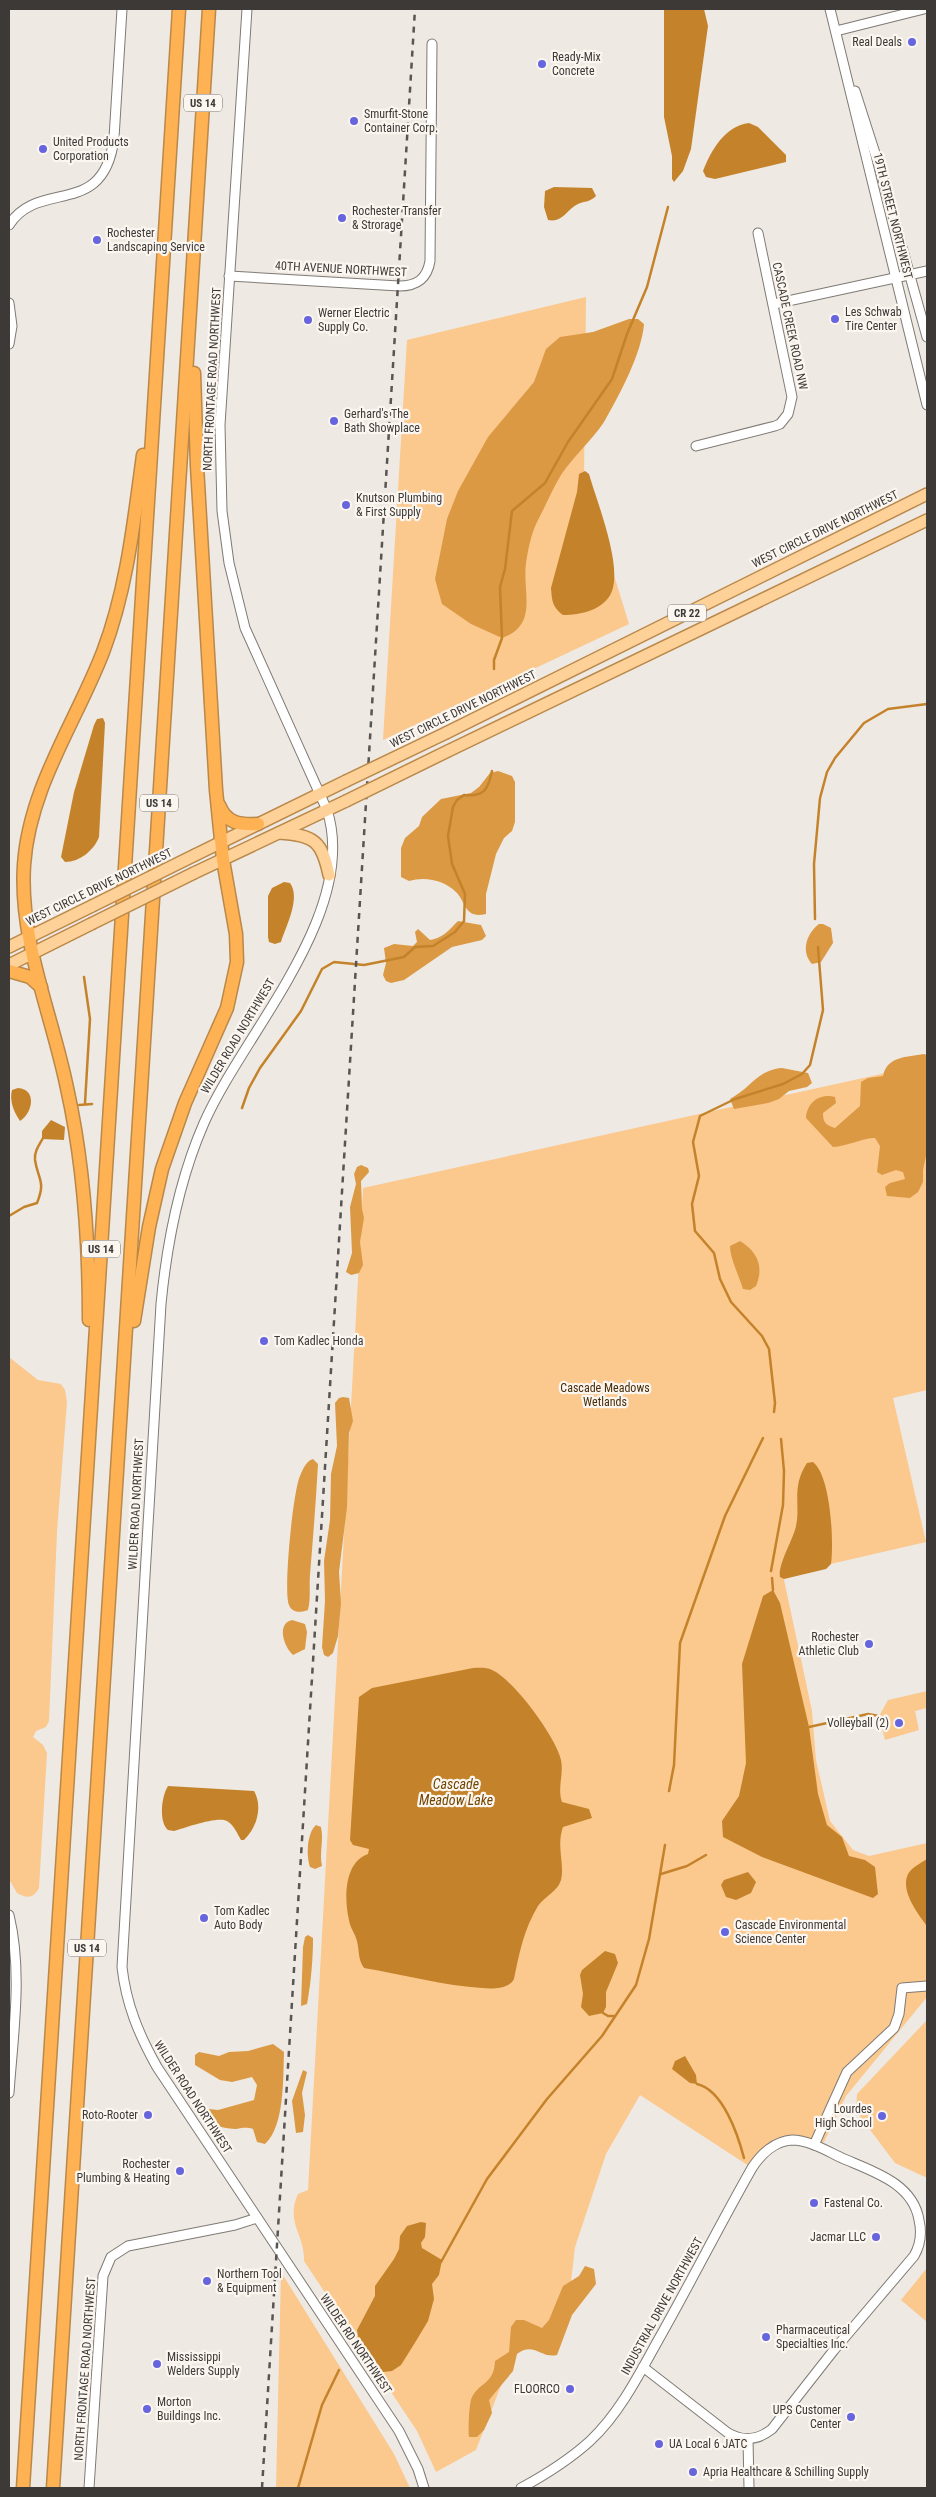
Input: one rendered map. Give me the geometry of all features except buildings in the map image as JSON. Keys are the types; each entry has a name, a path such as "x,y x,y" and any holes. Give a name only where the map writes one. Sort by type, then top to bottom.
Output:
{"highway":[{"name":"US 14","path":"23,2488 179,9"},
{"name":"US 14","path":"53,2488 209,9"},
{"path":"121,1408 149,1227 162,1169 185,1103 224,1018 234,984 237,962 236,934 223,860 216,798 195,423 197,197"},
{"path":"88,1458 89,1284 84,1197 68,1091 28,938 23,882 29,828 41,790 100,658 118,605 131,540 157,358"},
{"path":"216,798 222,813 229,820 240,824 258,824"},
{"path":"9,971 30,977 42,989"}],"main road":[{"name":"WEST CIRCLE DRIVE NORTHWEST","path":"9,947 927,494"},
{"name":"CR 22","path":"9,966 194,873 927,520"},
{"path":"278,833 299,835 317,844 324,854 329,876"}],"street":[{"path":"9,225 28,207 85,190 101,176 107,167 112,156 114,138 122,9"},
{"name":"NORTH FRONTAGE ROAD NORTHWEST","path":"247,9 219,454 222,511 228,558 238,603 250,642 320,793"},
{"name":"19TH STREET NORTHWEST","path":"830,9 927,405"},
{"path":"836,32 924,9"},
{"name":"19TH STREET NORTHWEST","path":"836,32 911,274 927,337"},
{"name":"40TH AVENUE NORTHWEST","path":"229,276 399,286 410,286 421,281 430,261 432,44"},
{"name":"CASCADE CREEK ROAD NW","path":"696,446 767,429 780,424 788,414 792,388 758,233"},
{"path":"774,304 927,271"},
{"path":"9,303 12,326 9,344"},
{"name":"WILDER ROAD NORTHWEST","path":"257,2218 157,2067 144,2043 127,1998 121,1948 161,1304 172,1223 189,1164 204,1123 235,1063 313,933 323,908 329,876 332,837 327,810 320,793"},
{"path":"9,1915 15,1945 16,1987 9,2093"},
{"path":"814,2145 847,2072 894,2028 899,2014 902,1988 927,1986"},
{"name":"INDUSTRIAL DRIVE NORTHWEST","path":"521,2488 555,2469 590,2441 609,2420 644,2367 759,2158 774,2146 786,2141 796,2141 814,2145 896,2184 910,2197 919,2215 920,2241 914,2256 834,2350 772,2428 761,2436 748,2439"},
{"name":"NORTH FRONTAGE ROAD NORTHWEST","path":"88,2488 103,2276 111,2257 119,2250 141,2242 235,2226 257,2218"},
{"name":"WILDER RD NORTHWEST","path":"257,2218 399,2431 418,2469 424,2488"},
{"path":"644,2367 728,2433 748,2439 749,2488"}],"green space":[{"path":"586,297 584,478 629,624 383,740 407,340"},
{"name":"Cascade Meadows Wetlands","path":"927,1064 927,1390 893,1398 926,1542 783,1575 812,1711 816,1760 830,1821 853,1850 869,1856 927,1843 927,1997 846,2096 824,2142 814,2145 786,2141 752,2168 640,2095 606,2154 575,2247 568,2308 514,2352 476,2450 436,2472 417,2431 304,2261 302,2243 294,2221 295,2204 298,2194 308,2190 363,1188"},
{"path":"9,1357 38,1380 61,1384 65,1390 67,1402 57,1532 49,1721 46,1727 36,1731 33,1737 43,1745 47,1753 39,1888 35,1894 27,1897 17,1893 9,1879"},
{"name":"Volleyball (2)","path":"927,1691 927,1708 915,1711 919,1730 885,1740 879,1716 888,1700"},
{"name":"Lourdes High School","path":"927,2020 927,2176 925,2177 895,2163 856,2111 857,2094"},
{"path":"927,2268 927,2322 901,2300"},
{"path":"281,2272 394,2454 410,2488 276,2488"}],"shaded area":[{"path":"629,319 638,319 644,324 639,348 629,374 604,422 561,475 533,532 526,563 526,606 525,616 521,625 502,638 471,624 442,604 435,579 447,519 458,491 488,437 534,382 546,349 560,337 593,332"},
{"path":"498,771 512,776 515,782 515,822 512,831 504,838 496,854 486,894 486,914 479,915 470,912 457,893 441,882 428,879 409,881 401,877 401,848 405,838 419,826 422,817 441,799 471,793 479,787 490,773"},
{"path":"458,921 481,925 486,936 482,940 452,947 404,980 391,983 386,981 383,975 386,963 384,948 394,944 413,946 417,942 415,932 418,929 430,940 435,939 446,933"},
{"path":"819,924 831,928 833,943 821,962 812,964 806,954 806,942 811,932"},
{"path":"924,1054 927,1055 927,1151 923,1170 923,1182 918,1192 910,1198 887,1196 885,1187 890,1183 905,1179 903,1172 896,1170 882,1175 877,1172 880,1146 875,1138 833,1147 806,1118 807,1113 815,1100 824,1096 835,1097 836,1103 823,1113 826,1123 835,1128 860,1106 861,1082 868,1078 883,1076 885,1069 893,1061"},
{"path":"782,1068 808,1073 812,1083 807,1087 789,1091 779,1099 768,1103 734,1109 730,1099 766,1072"},
{"path":"361,1165 368,1168 369,1172 361,1181 364,1218 360,1242 363,1265 359,1273 351,1275 346,1272 352,1253 350,1207 356,1184 354,1174 357,1167"},
{"path":"740,1241 751,1250 758,1260 758,1279 756,1286 750,1290 743,1289 730,1251 730,1246"},
{"path":"339,1398 349,1398 353,1421 349,1433 347,1507 339,1572 341,1603 338,1636 333,1653 328,1657 324,1655 322,1647 325,1601 324,1561 330,1520 331,1474 337,1446 335,1403"},
{"path":"313,1459 318,1464 309,1601 308,1610 297,1612 290,1608 287,1596 294,1501 300,1476 308,1462"},
{"path":"292,1620 305,1624 307,1632 305,1649 293,1655 287,1647 283,1636 284,1626"},
{"path":"316,1825 321,1827 322,1832 322,1866 315,1869 310,1867 308,1851 309,1839"},
{"path":"308,1935 313,1938 312,1971 307,2004 301,2006 303,1947 305,1937"},
{"path":"273,2044 284,2052 282,2101 276,2126 272,2136 265,2144 257,2142 253,2129 228,2128 204,2120 204,2113 209,2109 218,2110 254,2100 257,2085 252,2077 232,2082 220,2080 195,2065 195,2055 199,2052 219,2056 229,2052 248,2051"},
{"path":"303,2070 307,2072 302,2093 305,2115 303,2132 296,2133 292,2101"},
{"path":"585,2266 594,2269 596,2284 572,2315 557,2355 546,2355 528,2349 517,2354 513,2371 489,2400 492,2413 484,2430 477,2437 469,2437 469,2416 472,2397 490,2378 495,2361 509,2352 511,2327 516,2320 524,2320 542,2328 549,2320 563,2286 579,2276"}],"water":[{"path":"664,9 704,9 708,26 691,149 683,171 674,182 672,179 672,156 664,117"},
{"path":"749,123 758,127 786,155 786,162 715,179 706,177 703,171 710,155 720,140 733,129"},
{"path":"554,187 592,188 596,196 574,206 561,218 548,220 544,207 545,191"},
{"path":"585,471 589,474 607,533 614,565 614,579 612,591 604,603 591,610 563,615 553,603 551,588 577,492 579,474"},
{"path":"103,718 105,723 99,837 94,846 81,858 65,862 61,857 74,792 94,725 97,719"},
{"path":"284,882 290,883 293,889 293,904 281,942 275,944 269,942 268,937 268,896 272,888"},
{"path":"18,1088 28,1092 31,1102 28,1113 20,1121 14,1110 11,1098 12,1090"},
{"path":"51,1120 65,1127 64,1140 42,1139 42,1131"},
{"path":"813,1462 824,1481 830,1510 831,1564 826,1569 784,1579 780,1577 780,1572 797,1521 799,1481 807,1463"},
{"path":"773,1590 780,1603 809,1727 818,1794 827,1825 842,1837 849,1856 865,1860 875,1867 878,1894 873,1898 762,1857 723,1837 722,1821 739,1796 746,1763 742,1664 763,1596"},
{"name":"Cascade Meadow Lake","path":"473,1668 490,1669 501,1676 522,1696 543,1724 561,1760 560,1791 562,1802 589,1809 592,1818 563,1827 560,1841 561,1880 554,1891 538,1906 533,1915 523,1942 514,1979 504,1987 495,1988 454,1985 364,1968 360,1961 358,1946 350,1923 346,1902 350,1873 360,1858 368,1854 369,1849 353,1845 350,1840 359,1697 372,1688"},
{"path":"168,1786 254,1791 257,1797 258,1810 255,1823 249,1835 244,1840 241,1840 235,1829 227,1821 222,1820 209,1821 174,1831 168,1830 163,1821 162,1808"},
{"path":"927,1859 927,1926 911,1902 906,1888 906,1881 912,1869"},
{"path":"748,1872 756,1882 751,1893 736,1900 726,1897 721,1885 724,1880"},
{"path":"605,1951 615,1954 618,1963 606,1992 606,2007 603,2013 589,2016 581,2007 583,1994 580,1975 582,1970"},
{"path":"685,2056 696,2075 697,2084 690,2083 672,2069 675,2061"},
{"path":"421,2222 426,2223 425,2237 421,2243 422,2248 442,2260 439,2275 432,2284 434,2299 428,2321 401,2365 392,2371 383,2372 360,2346 357,2330 375,2296 375,2286 399,2249 400,2236 407,2226"}],"waterway":[{"path":"494,669 494,660 502,638 500,587 505,569 512,511 545,483 568,442 612,379 627,334 647,287 668,207"},
{"path":"815,919 814,864 820,798 827,772 835,758 864,723 888,709 927,704"},
{"path":"242,1108 249,1088 260,1068 301,1011 322,969 334,962 364,965 404,957 415,947 433,946 455,932 464,921 465,894 452,864 448,836 453,807 457,800 464,795 476,795 484,791 489,783 492,771"},
{"path":"774,1412 775,1403 769,1349 762,1336 731,1302 720,1279 714,1253 695,1231 692,1204 699,1176 693,1142 700,1116 735,1099 783,1084 802,1074 810,1065 823,1010 818,947"},
{"path":"84,977 90,1019 85,1103"},
{"path":"79,1105 92,1104"},
{"path":"9,1216 24,1207 37,1203 41,1185 35,1154 43,1138"},
{"path":"669,1791 674,1765 680,1643 725,1516 763,1438"},
{"path":"771,1571 783,1505 784,1471 781,1439"},
{"path":"772,1578 773,1590"},
{"path":"809,1727 868,1714 879,1716"},
{"path":"441,2262 487,2179 547,2099 602,2036 636,1985 649,1939 665,1845"},
{"path":"661,1874 687,1866 706,1855"},
{"path":"603,2013 608,2016 614,2016"},
{"path":"697,2084 706,2088 722,2104 738,2138 744,2158"},
{"path":"298,2488 322,2405 339,2370"}],"railway":[{"path":"262,2488 415,9"}],"place":[{"name":"Real Deals","path":"912,42"},
{"name":"Ready-Mix Concrete","path":"542,64"},
{"name":"Smurfit-Stone Container Corp.","path":"354,121"},
{"name":"United Products Corporation","path":"43,149"},
{"name":"Rochester Transfer & Strorage","path":"342,218"},
{"name":"Rochester Landscaping Service","path":"97,240"},
{"name":"Les Schwab Tire Center","path":"835,319"},
{"name":"Werner Electric Supply Co.","path":"308,320"},
{"name":"Gerhard's The Bath Showplace","path":"334,421"},
{"name":"Knutson Plumbing & First Supply","path":"346,505"},
{"name":"Tom Kadlec Honda","path":"264,1341"},
{"name":"Rochester Athletic Club","path":"869,1644"},
{"name":"Volleyball (2)","path":"899,1723"},
{"name":"Tom Kadlec Auto Body","path":"204,1918"},
{"name":"Cascade Environmental Science Center","path":"725,1932"},
{"name":"Roto-Rooter","path":"148,2115"},
{"name":"Lourdes High School","path":"882,2116"},
{"name":"Rochester Plumbing & Heating","path":"180,2171"},
{"name":"Fastenal Co.","path":"814,2203"},
{"name":"Jacmar LLC","path":"876,2237"},
{"name":"Northern Tool & Equipment","path":"207,2281"},
{"name":"Pharmaceutical Specialties Inc.","path":"766,2337"},
{"name":"Mississippi Welders Supply","path":"157,2364"},
{"name":"FLOORCO","path":"570,2389"},
{"name":"Morton Buildings Inc.","path":"147,2409"},
{"name":"UPS Customer Center","path":"851,2417"},
{"name":"UA Local 6 JATC","path":"659,2444"},
{"name":"Apria Healthcare & Schilling Supply","path":"693,2472"}]}
